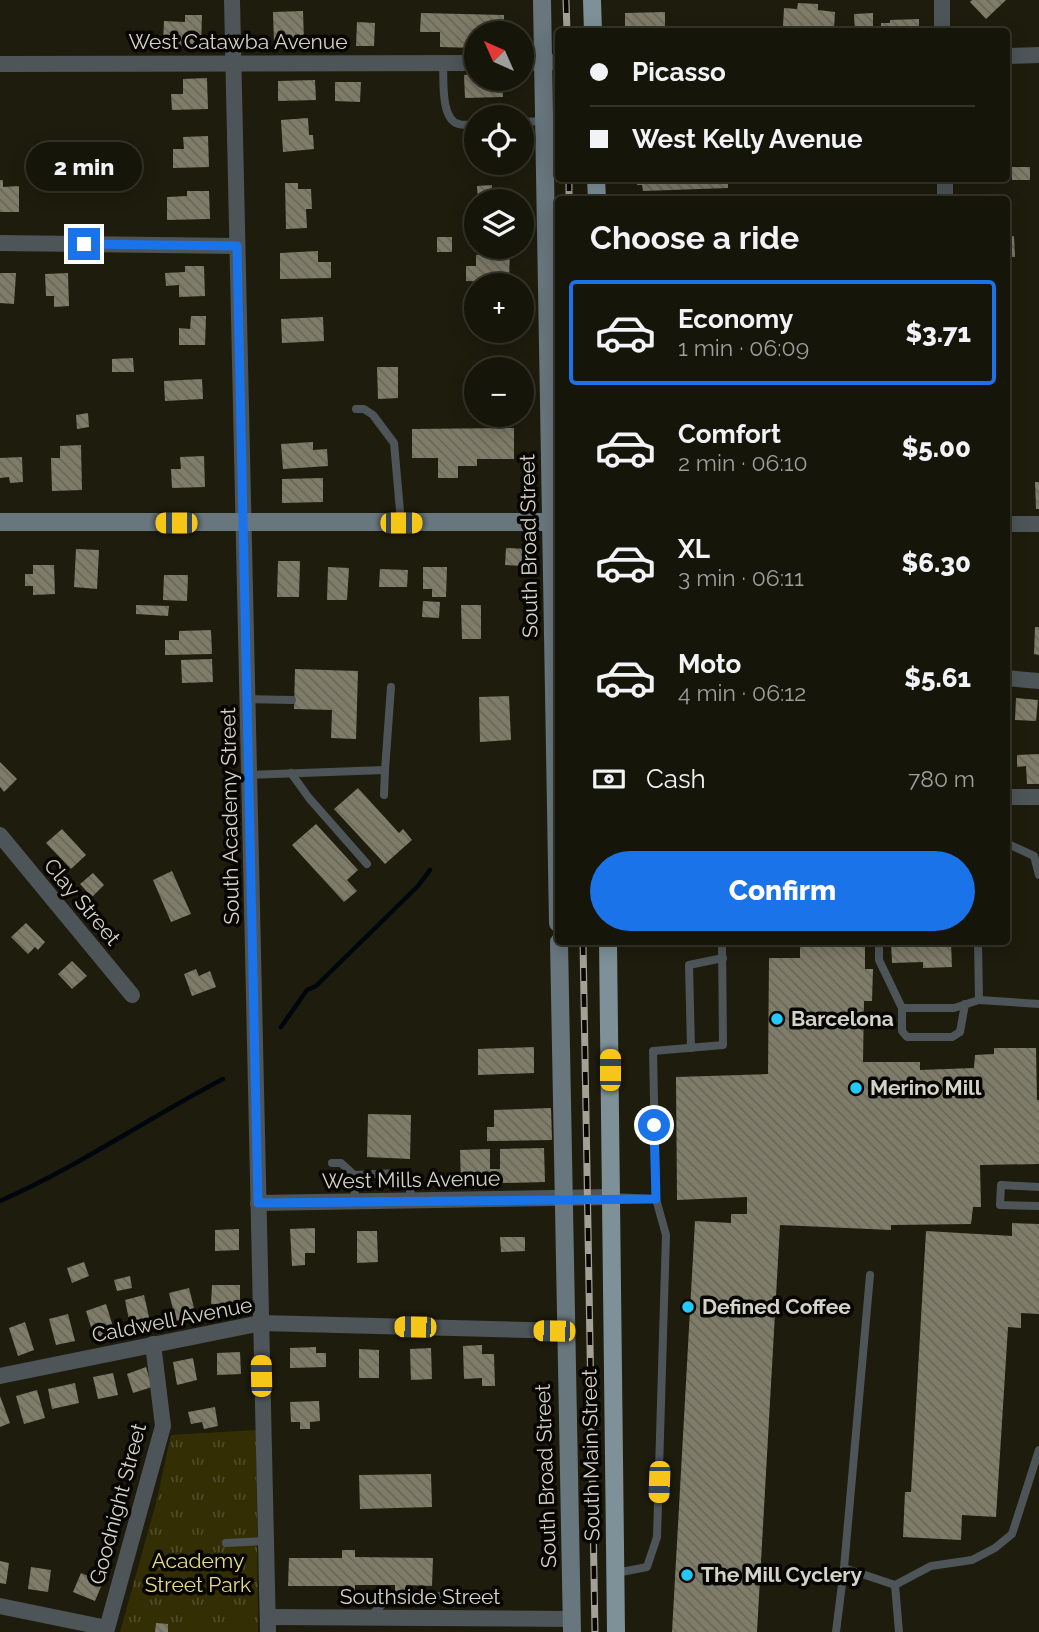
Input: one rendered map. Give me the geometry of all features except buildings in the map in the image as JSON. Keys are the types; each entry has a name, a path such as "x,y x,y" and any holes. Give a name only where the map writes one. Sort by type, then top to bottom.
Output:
{"main road":[{"path":"593,0 593,28"},
{"name":"South Main Street","path":"608,945 616,1632"}],"street":[{"name":"South Academy Street","path":"232,0 268,1624"},
{"name":"South Broad Street","path":"542,0 552,63 546,121 555,522"},
{"path":"942,0 942,28"},
{"path":"1010,56 1039,55"},
{"name":"West Catawba Avenue","path":"0,64 464,63"},
{"path":"534,63 552,63"},
{"path":"0,243 237,246"},
{"path":"0,522 555,522"},
{"path":"1010,524 1039,524"},
{"path":"1010,678 1039,681"},
{"path":"1010,796 1039,797"},
{"name":"Clay Street","path":"0,835 132,995"},
{"name":"South Broad Street","path":"559,945 572,1626"},
{"name":"West Mills Avenue","path":"258,1203 611,1197"},
{"name":"Caldwell Avenue","path":"0,1376 261,1323 565,1331"},
{"name":"Goodnight Street","path":"107,1630 163,1426 153,1344"},
{"path":"0,1606 107,1630"},
{"name":"Southside Street","path":"268,1624 370,1618 572,1626"}],"lane":[{"path":"443,63 445,107 451,121 464,125"},
{"path":"534,122 546,121"},
{"path":"356,409 364,409 373,415 394,443 401,523"},
{"path":"384,795 391,687"},
{"path":"248,699 292,700"},
{"path":"250,775 385,769"},
{"path":"291,773 366,864"},
{"path":"1010,846 1034,856 1039,875"},
{"path":"615,1573 647,1567 657,1537 666,1236 656,1199 653,1051 723,1045 722,945"},
{"path":"879,945 879,960 902,1009 902,1031 907,1037 952,1037 960,1032 965,1004"},
{"path":"978,945 979,1000"},
{"path":"691,1048 688,965 723,958"},
{"path":"902,1009 954,1008 979,1000 1039,1004"},
{"path":"332,1163 341,1163 354,1175 355,1201"},
{"path":"354,1175 398,1173 407,1183 414,1200"},
{"path":"1039,1187 1001,1185 1000,1205 1039,1206"},
{"path":"611,1197 656,1199"},
{"path":"836,1632 870,1275"},
{"path":"844,1568 895,1585 931,1566 972,1560 995,1548 1012,1534 1039,1450"},
{"path":"226,1543 265,1541"},
{"path":"895,1585 899,1632"},
{"path":"370,1618 388,1598 406,1595 449,1596"}],"green space":[{"name":"Academy Street Park","path":"256,1430 258,1632 120,1632 156,1503 171,1435"}],"waterway":[{"path":"281,1027 307,990 316,986 418,886 430,870"},
{"path":"0,1201 85,1158 223,1079"}],"railway":[{"path":"566,0 567,28"},
{"path":"569,182 569,196"},
{"path":"583,945 595,1632"}],"place":[{"name":"Barcelona","path":"777,1019"},
{"name":"Merino Mill","path":"856,1088"},
{"name":"Defined Coffee","path":"688,1307"},
{"name":"The Mill Cyclery","path":"687,1575"}],"route":[{"path":"84,244 237,246 253,877 258,1203 611,1197 656,1199 654,1125"}]}
